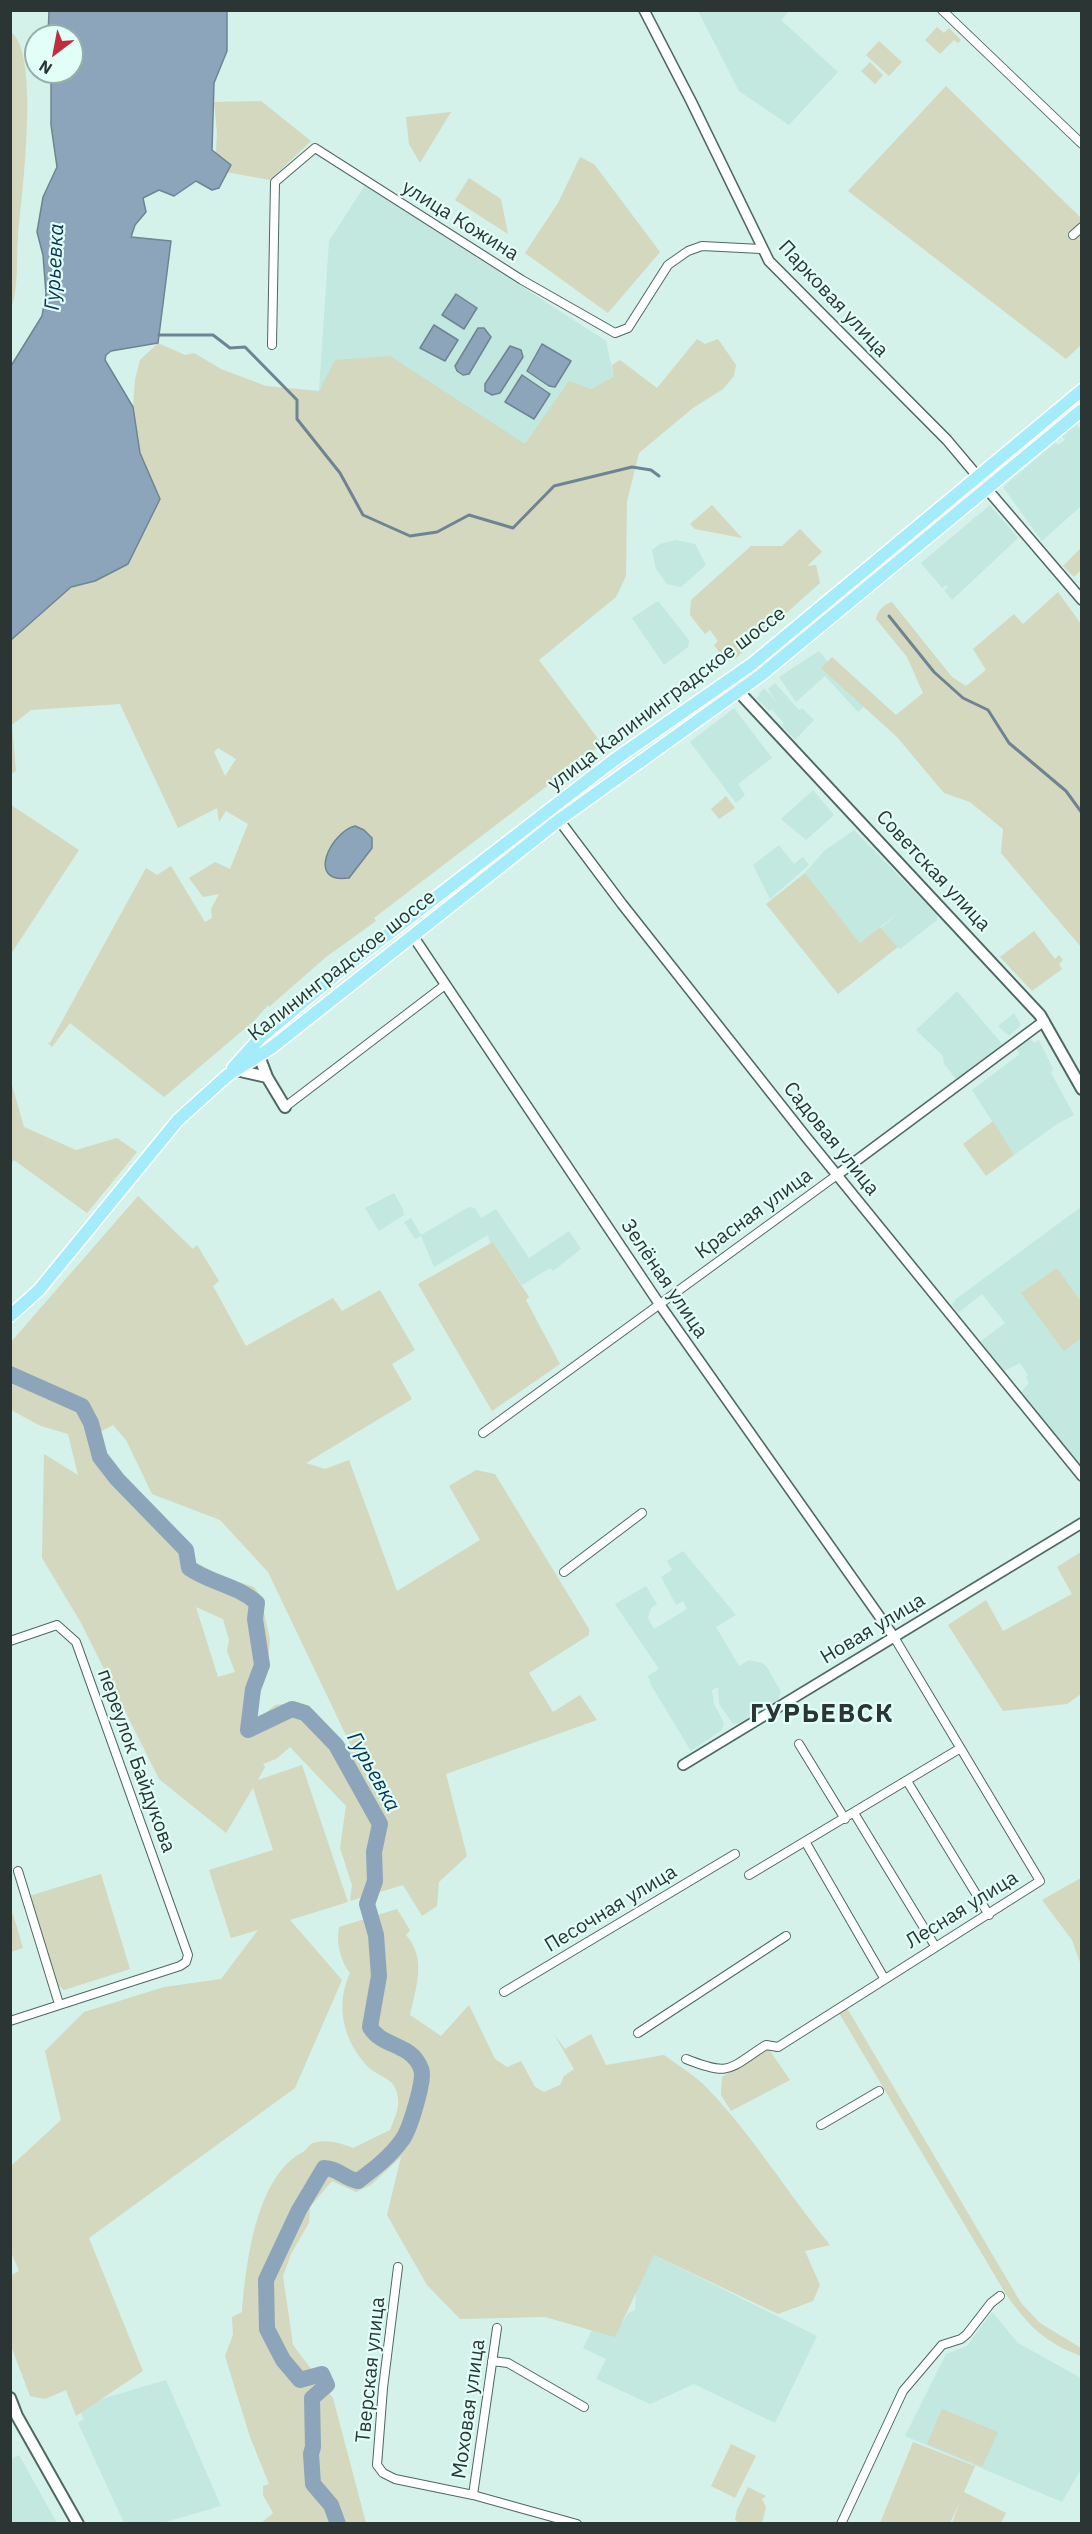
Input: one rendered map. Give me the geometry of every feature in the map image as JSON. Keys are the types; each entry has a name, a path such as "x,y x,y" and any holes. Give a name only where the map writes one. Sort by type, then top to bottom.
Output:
{"main road":[{"name":"улица Калининградское шоссе","path":"234,1068 269,1030 339,972 614,760 730,680 979,478 1082,390"},
{"name":"улица Калининградское шоссе","path":"739,692 1082,410"},
{"path":"730,680 739,692"},
{"name":"Калининградское шоссе","path":"10,1316 39,1290 178,1120 234,1068 258,1060 559,820 739,692"},
{"name":"Советская улица","path":"739,692 848,806 1044,1021 1082,1089"},
{"name":"улица Калининградское шоссе","path":"258,1060 259,1048 269,1030"},
{"path":"258,1060 285,1107"},
{"path":"234,1068 267,1077"},
{"path":"10,2398 14,2418 78,2523"}],"street":[{"name":"Парковая улица","path":"644,10 744,207 761,249 769,261 947,440 979,478"},
{"path":"942,10 1082,144"},
{"name":"улица Кожина","path":"272,345 275,182 315,148 522,280 615,333 628,328 668,265 688,251 702,246 761,249"},
{"path":"1073,235 1082,227"},
{"path":"987,489 1082,600"},
{"name":"Садовая улица","path":"559,820 622,904 837,1175 1082,1476"},
{"name":"Зелёная улица","path":"413,936 660,1305 894,1637"},
{"path":"285,1107 445,985"},
{"name":"Красная улица","path":"483,1433 1044,1021"},
{"path":"564,1572 642,1513"},
{"name":"Новая улица","path":"683,1765 1082,1523"},
{"name":"переулок Байдукова","path":"10,1641 57,1625 76,1642 188,1955 186,1962 59,2004"},
{"name":"Лесная улица","path":"687,2059 717,2071 729,2069 766,2044 778,2047 1040,1881 894,1637"},
{"path":"800,1744 844,1818"},
{"path":"749,1875 960,1749"},
{"path":"907,1781 989,1915"},
{"path":"854,1813 935,1946"},
{"path":"806,1843 885,1978"},
{"name":"Песочная улица","path":"504,1992 735,1854"},
{"path":"10,2021 59,2004 18,1871"},
{"path":"638,2033 786,1936"},
{"path":"821,2125 879,2091"},
{"name":"Тверская улица","path":"398,2267 377,2465 383,2474 395,2479 472,2495"},
{"path":"840,2523 903,2391 942,2345 961,2339 1000,2296"},
{"name":"Моховая улица","path":"472,2495 497,2328"},
{"path":"492,2361 508,2363 584,2407"},
{"path":"472,2495 577,2523"}],"shaded area":[{"path":"698,11 789,11 781,20 838,72 789,125 739,91"},
{"path":"937,27 944,33 949,28 961,40 958,43 954,40 940,54 925,40"},
{"path":"11,32 20,46 24,64 27,129 16,282 11,309"},
{"path":"879,41 902,62 889,76 866,55"},
{"path":"870,62 883,75 875,84 861,71"},
{"path":"946,86 1081,218 1081,345 1066,359 848,191"},
{"path":"261,101 311,141 270,180 215,170 217,133 214,102"},
{"path":"451,112 420,163 409,144 406,117"},
{"path":"580,157 594,164 660,252 608,313 525,253 558,203"},
{"path":"469,178 501,199 508,234 455,200"},
{"path":"365,185 606,341 630,450 617,475 319,391 329,241"},
{"path":"697,339 705,344 718,339 736,365 734,376 723,389 693,408 639,453 627,501 626,576 616,597 539,660 602,744 374,918 376,921 326,957 269,1007 268,1005 255,1020 164,1097 70,1023 52,1047 47,1042 50,1043 146,868 157,875 171,866 205,922 212,918 211,909 219,894 203,897 189,878 215,862 230,869 248,824 226,811 219,822 217,808 178,828 120,704 31,710 12,725 16,771 11,774 10,640 71,587 95,581 160,499 140,453 133,407 135,380 140,360 158,343 185,355 194,353 221,369 266,386 319,391 335,360 390,356 525,444 569,381 591,389 614,377 612,365 620,360 657,388","holes":["218,748 236,759 225,776 214,752"]},
{"path":"1076,425 1079,428 1081,426 1081,506 1042,541 1003,487 1055,443 1058,445 1065,440 1062,436"},
{"path":"712,505 742,538 695,529 690,524"},
{"path":"990,505 1018,538 952,600 944,590 948,587 947,585 942,588 921,563"},
{"path":"800,529 822,552 807,566 816,565 820,583 735,659 723,658 714,645 718,641 710,630 705,634 690,615 691,600 751,546 782,546"},
{"path":"676,540 695,544 706,565 681,587 667,584 656,569 652,550 660,544"},
{"path":"1081,548 1081,570 1074,577 1063,566"},
{"path":"1058,592 1081,624 1081,947 1001,853 1003,829 970,802 944,793 897,737 821,668 832,657 896,715 923,693 907,657 876,619 884,606 892,602 952,677 966,686 986,670 973,649 1014,614 1023,624"},
{"path":"658,601 689,640 688,647 664,665 632,618"},
{"path":"819,651 865,706 858,712 825,676 796,702 779,677"},
{"path":"775,683 799,710 802,708 814,720 795,740 782,726 784,723 772,710 774,708 769,711 756,698 764,688 778,704 768,689"},
{"path":"734,708 772,758 738,784 745,795 736,803 690,742"},
{"path":"813,790 834,815 806,840 781,819"},
{"path":"726,796 735,808 719,819 711,809"},
{"path":"11,805 79,850 11,954"},
{"path":"854,830 937,915 937,920 900,949 881,928 900,911 860,943 805,873 824,851"},
{"path":"779,845 794,864 803,857 809,865 770,899 753,865"},
{"path":"805,873 860,943 880,927 898,947 838,994 766,904"},
{"path":"1034,931 1055,959 1059,955 1063,960 1059,964 1062,969 1032,991 1000,957"},
{"path":"957,991 1002,1044 957,1080 944,1064 943,1056 916,1030"},
{"path":"1014,1013 1021,1025 1009,1036 998,1026"},
{"path":"1030,1038 1034,1043 1039,1040 1053,1069 1051,1073 1074,1115 1057,1124 1014,1155 972,1090 1020,1054 1016,1048"},
{"path":"10,1078 24,1127 76,1150 117,1138 137,1152 87,1213 14,1160 11,1164"},
{"path":"993,1121 1014,1155 986,1176 963,1144"},
{"path":"394,1193 404,1215 379,1231 365,1208"},
{"path":"138,1196 193,1249 197,1245 219,1281 213,1286 246,1346 333,1298 342,1311 380,1290 415,1350 392,1364 412,1399 306,1463 325,1469 349,1460 397,1591 480,1540 449,1486 476,1470 495,1474 589,1629 589,1635 529,1673 553,1712 580,1695 597,1720 446,1774 467,1856 439,1882 437,1906 422,1916 403,1885 350,1901 352,1885 340,1848 346,1806 290,1747 276,1759 263,1764 265,1767 258,1780 302,1765 348,1902 290,1920 342,1980 295,2088 89,2238 143,2371 76,2416 66,2390 45,2399 30,2396 11,2346 11,2275 19,2271 11,2252 11,2166 61,2120 45,2051 84,2012 164,1987 221,1979 258,1930 231,1938 209,1870 273,1850 253,1788 226,1833 159,1779 80,1621 42,1558 44,1454 78,1475 68,1434 41,1426 11,1410 11,1342","holes":["113,1425 126,1440 152,1494 220,1520 268,1572 353,1750 298,1702 275,1705 252,1724 248,1713 268,1660 270,1640 260,1595 254,1587 221,1576 188,1558 183,1542 174,1528 121,1479 101,1451 98,1433","196,1607 223,1619 229,1640 227,1651 235,1672 218,1677"]},
{"path":"469,1207 475,1208 481,1218 496,1209 529,1258 569,1231 581,1249 553,1271 550,1268 522,1285 493,1242 490,1243 488,1235 434,1267 421,1236 415,1239 404,1222 411,1218 421,1235"},
{"path":"1081,1207 1081,1469 1022,1395 1022,1391 1029,1383 1026,1377 1028,1375 1020,1363 1004,1371 981,1341 1005,1323 982,1294 958,1313 952,1305 956,1299"},
{"path":"493,1242 529,1297 526,1300 560,1364 492,1411 418,1284"},
{"path":"1057,1268 1081,1302 1081,1338 1064,1351 1021,1293"},
{"path":"683,1551 736,1615 716,1627 739,1666 749,1660 762,1663 767,1667 781,1692 778,1700 739,1723 733,1724 719,1704 718,1687 712,1690 714,1704 724,1723 722,1730 691,1751 651,1685 648,1676 659,1669 615,1604 646,1586 657,1604 651,1608 648,1618 654,1629 687,1609 683,1601 676,1605 661,1577 672,1570 667,1561"},
{"path":"1081,1552 1081,1694 1067,1704 1003,1711 948,1625 986,1600 1003,1631 1072,1594 1057,1567"},
{"path":"101,1874 130,1969 64,1990 56,1984 29,1896"},
{"path":"1081,1878 1081,1965 1072,1940 1042,1900"},
{"path":"397,1909 410,1930 406,1935 412,1944 418,1963 417,1984 410,2015 441,2036 469,2005 495,2059 507,2067 521,2061 535,2087 544,2092 560,2085 564,2076 574,2069 554,2034 565,2049 591,2034 606,2065 664,2055 698,2080 725,2107 830,2245 805,2251 820,2285 813,2301 778,2314 654,2255 615,2337 545,2317 460,2319 427,2285 387,2215 401,2157 371,2185 356,2192 332,2181 310,2207 309,2223 291,2254 283,2276 293,2345 333,2398 366,2523 261,2523 273,2513 263,2495 263,2486 269,2484 250,2437 225,2356 233,2335 232,2317 242,2312 251,2246 264,2200 274,2180 287,2164 313,2143 333,2142 353,2148 390,2130 396,2114 397,2092 389,2081 374,2072 359,2057 347,2034 343,1998 350,1973 341,1957 338,1938 339,1927"},
{"path":"13,1914 23,1948 11,1952 11,1915"},
{"path":"847,2008 1021,2303 1040,2323 1081,2348 1081,2356 1047,2339 1023,2316 1007,2296 839,2013 840,2010"},
{"path":"768,2048 790,2080 731,2111 721,2095 722,2077"},
{"path":"654,2255 817,2336 775,2423 694,2384 650,2404 596,2379 606,2359 583,2348 600,2315 623,2322 628,2313 635,2310 636,2290"},
{"path":"992,2312 1018,2343 1081,2378 1081,2469 1062,2502 905,2436 946,2354 967,2346"},
{"path":"166,2380 221,2506 162,2523 124,2523 78,2423 84,2419 79,2410 88,2403"},
{"path":"942,2409 998,2432 982,2467 927,2444"},
{"path":"913,2442 975,2466 964,2492 1006,2513 1001,2523 952,2523 960,2502 950,2523 880,2523"},
{"path":"731,2444 756,2456 735,2498 711,2486"},
{"path":"19,2455 57,2523 11,2523 11,2459"},
{"path":"748,2487 766,2496 762,2499 766,2507 762,2523 739,2523 735,2520 737,2510"}],"water":[{"path":"49,11 227,11 227,51 214,83 212,150 231,165 219,188 212,190 196,181 174,196 159,190 143,198 146,212 135,225 131,237 171,241 158,343 111,351 106,355 105,360 133,407 140,453 160,499 128,564 95,581 71,587 11,640 11,366 42,316 46,294 43,255 37,232 43,197 57,167 51,125 51,84 84,84 84,24 48,24"},
{"path":"456,294 477,308 464,329 442,315"},
{"path":"434,325 458,340 445,361 420,348"},
{"path":"478,328 484,328 491,337 469,374 463,375 457,371 455,366"},
{"path":"542,344 571,361 555,387 549,386 527,371"},
{"path":"510,346 521,350 523,357 500,393 492,395 485,391 485,384"},
{"path":"522,375 550,394 534,419 505,402"},
{"path":"355,826 364,830 372,838 372,848 349,878 336,878 328,873 325,866 326,856 338,837"}],"waterway":[{"path":"159,335 213,335 230,348 245,347 297,400 297,419 340,473 363,515 410,536 437,532 469,515 513,528 554,486 632,467 651,470 659,476"},
{"path":"889,616 934,672 963,698 988,710 1009,743 1066,791 1082,813"},
{"name":"Гурьевка","path":"10,1374 82,1406 91,1423 100,1457 117,1479 186,1550 189,1568 241,1592 257,1603 255,1619 262,1665 253,1689 248,1730 292,1709 305,1713 336,1745 380,1824 374,1852 375,1881 367,1904 376,1935 379,1976 370,2027 380,2038 406,2051 417,2061 422,2074 418,2098 402,2140 387,2157 358,2181 324,2168 299,2210 266,2280 267,2329 283,2360 300,2380 322,2374 327,2385 312,2398 313,2484 331,2505 338,2524"}],"district":[{"name":"ГУРЬЕВСК","path":"822,1714"}]}
